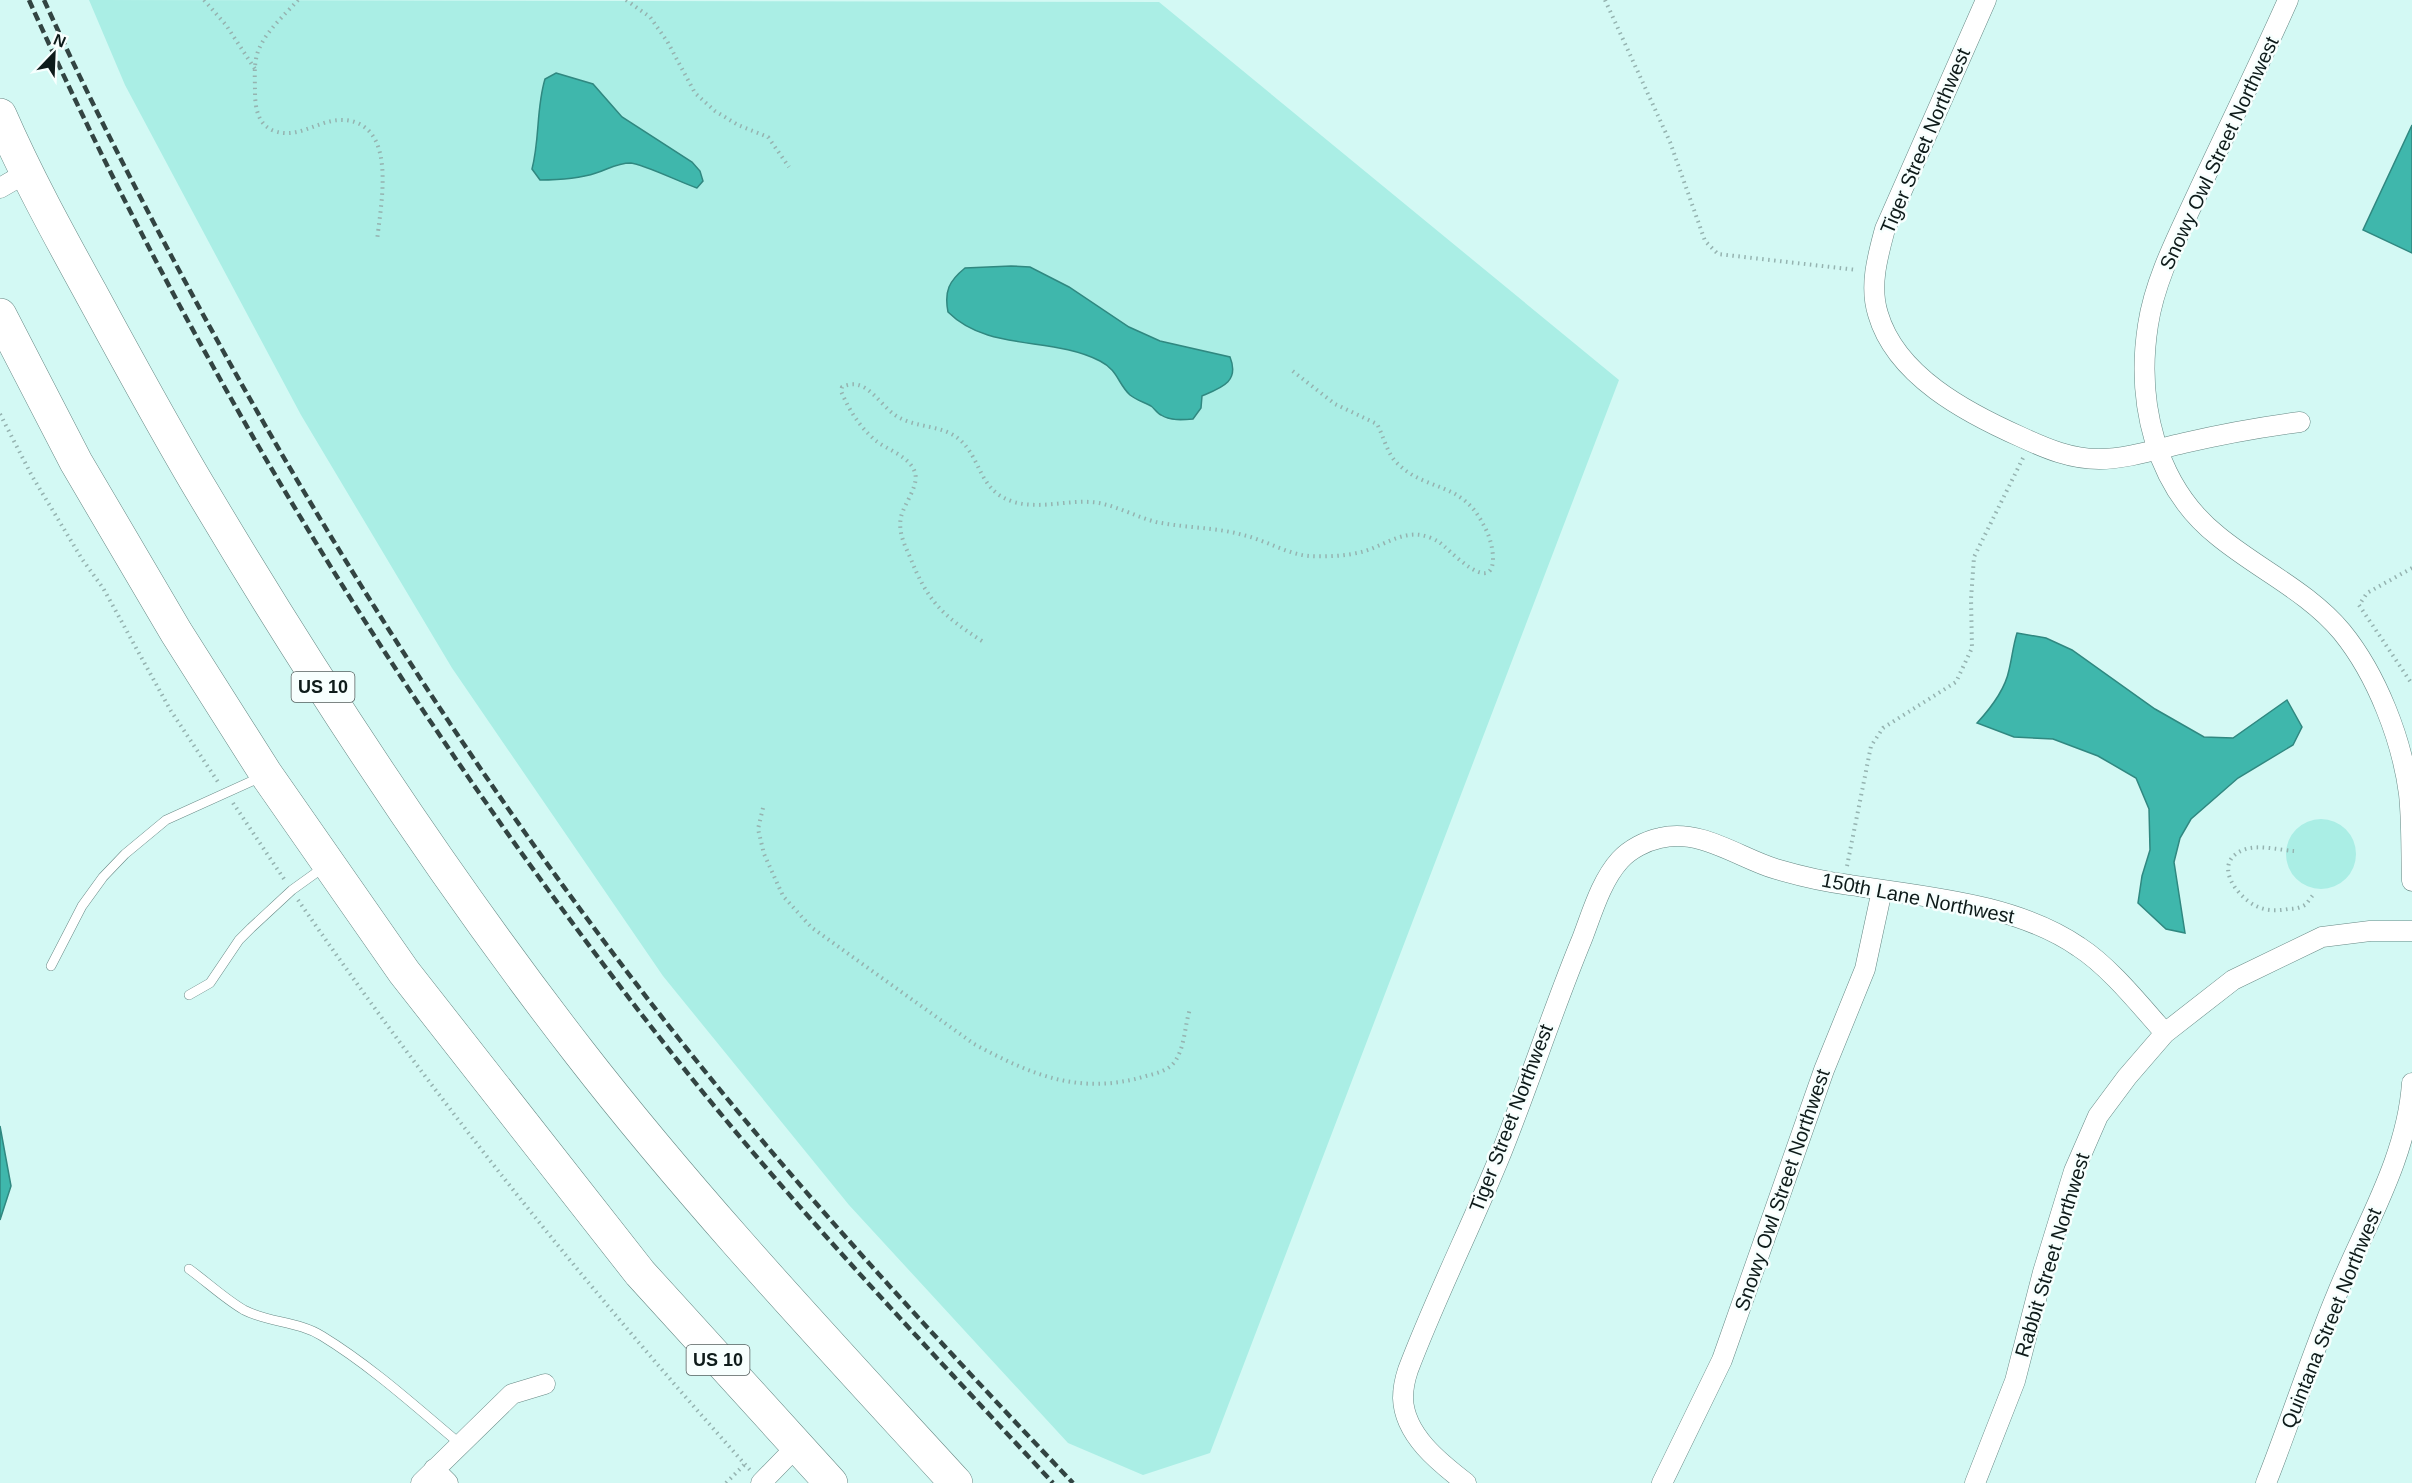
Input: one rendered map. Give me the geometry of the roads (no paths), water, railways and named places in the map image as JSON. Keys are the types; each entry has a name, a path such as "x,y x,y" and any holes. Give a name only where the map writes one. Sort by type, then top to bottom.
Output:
{"highway":[{"name":"US 10","path":"0,115 13,181 254,578 355,739 431,850 581,1055 713,1216 956,1483"},
{"name":"US 10","path":"0,315 76,462 176,632 266,774 404,972 640,1273 831,1483"}],"street":[{"name":"Tiger Street Northwest","path":"1986,0 1885,229 1875,279 1877,313 1889,340 1933,388 1954,404 1985,421 2054,452 2080,458 2102,459 2240,430 2300,422"},
{"name":"Snowy Owl Street Northwest","path":"2157,449 2145,401 2143,362 2148,322 2175,242 2288,0"},
{"path":"2157,449 2161,462 2186,505 2217,536 2306,599 2342,632 2371,677 2396,732 2409,795 2412,881"},
{"name":"150th Lane Northwest","path":"1637,846 1659,838 1675,836 1698,839 1776,869 2016,916 2049,929 2081,948 2121,984 2166,1033"},
{"name":"Tiger Street Northwest","path":"1466,1483 1416,1436 1403,1400 1408,1370 1502,1150 1557,1000 1595,906 1608,878 1620,860 1637,846"},
{"name":"Snowy Owl Street Northwest","path":"1662,1483 1722,1360 1824,1070 1865,969 1882,890"},
{"name":"Rabbit Street Northwest","path":"1975,1483 2015,1381 2043,1272 2074,1171 2098,1116 2127,1077 2166,1033 2233,980 2322,937 2370,931 2412,932"},
{"name":"Quintana Street Northwest","path":"2266,1483 2336,1295 2396,1158 2412,1083"},
{"path":"434,1478 459,1443 512,1394 545,1384"},
{"path":"760,1483 797,1446"}],"lane":[{"path":"51,966 82,906 103,877 125,854 166,820 266,774"},
{"path":"189,995 210,983 239,940 292,890 328,864"},
{"path":"189,1269 244,1310 280,1323 300,1324 322,1335 388,1383 459,1443"}],"water":[{"path":"556,73 593,84 622,117 692,162 700,171 703,181 697,188 631,163 617,165 582,177 540,180 532,169 540,101 545,79"},
{"path":"2412,125 2412,253 2363,230"},
{"path":"1030,267 1069,287 1129,327 1160,341 1230,357 1233,373 1231,378 1222,387 1202,396 1201,408 1193,419 1168,418 1130,395 1111,369 1100,361 1062,348 982,333 964,325 948,312 947,292 955,277 965,268"},
{"path":"2017,633 2046,638 2072,650 2155,709 2204,737 2233,738 2287,700 2302,727 2293,745 2238,778 2191,819 2180,838 2174,862 2185,933 2166,929 2138,903 2142,876 2150,850 2149,809 2136,778 2098,756 2053,739 2014,737 1977,723 2001,692 2009,670"},
{"path":"0,1126 11,1186 0,1220"}],"railway":[{"path":"29,0 95,141 166,280 241,417 321,551 405,682 492,811 583,938 722,1116 861,1276 1053,1483"},
{"path":"44,0 107,133 152,220 274,441 384,622 501,799 626,970 736,1110 878,1273 1073,1483"}]}
